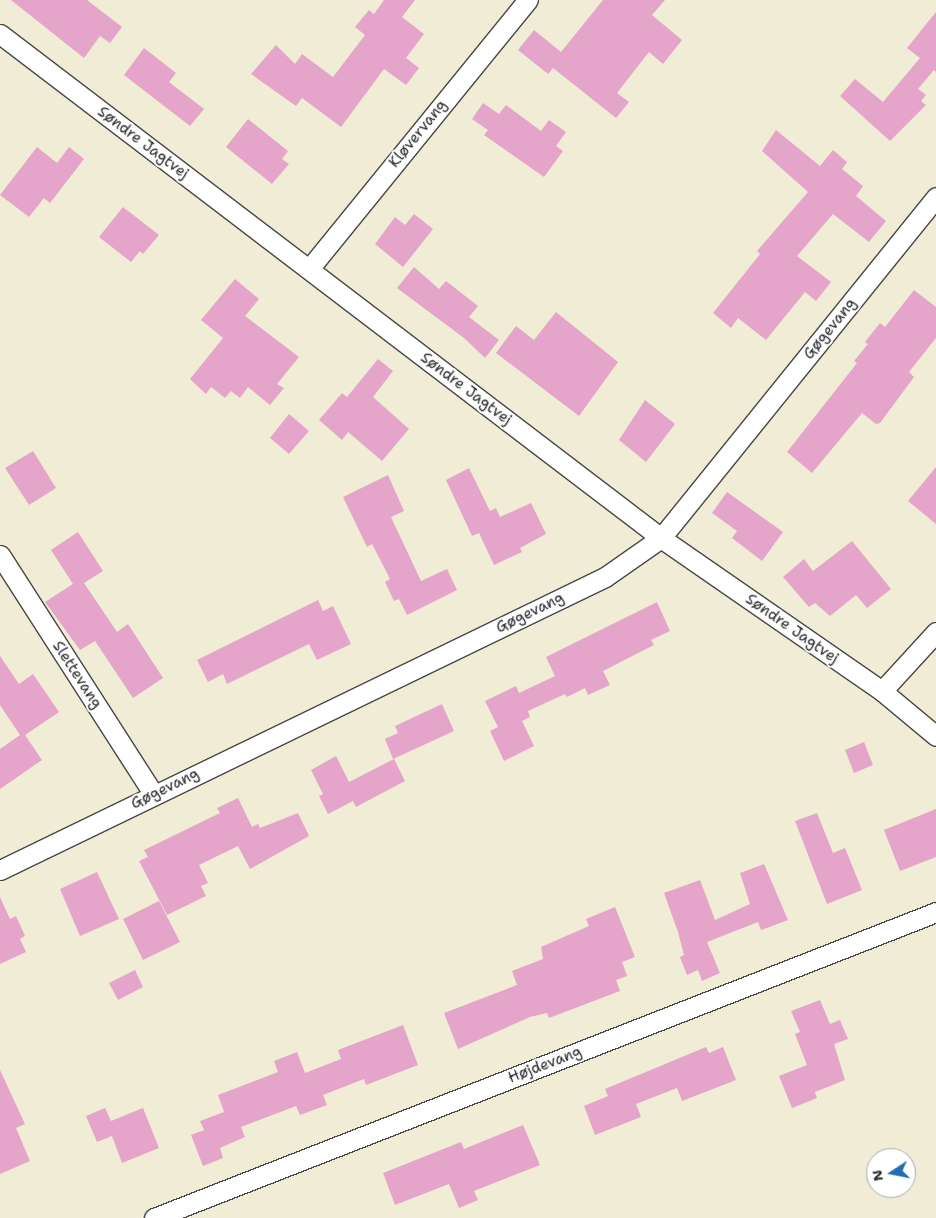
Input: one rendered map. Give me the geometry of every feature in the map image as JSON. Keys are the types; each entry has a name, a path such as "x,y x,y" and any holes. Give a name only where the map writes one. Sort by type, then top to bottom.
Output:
{"street":[{"name":"Kløvervang","path":"309,268 528,0"},
{"name":"Søndre Jagtvej","path":"0,34 661,538 882,691 936,736"},
{"name":"Gøgevang","path":"0,870 604,577 661,538 936,197"},
{"name":"Slettevang","path":"0,555 154,795"},
{"path":"882,691 936,632"},
{"name":"Højdevang","path":"154,1218 936,912"}],"building":[{"path":"11,0 87,0 122,27 110,43 100,36 84,58"},
{"path":"384,0 415,0 402,17 424,34 406,58 419,68 406,85 384,69 341,127 302,98 296,106 251,74 276,45 295,64 302,54 333,77 365,35 355,27 369,10 374,14"},
{"path":"603,0 665,0 652,15 682,40 663,64 649,52 617,93 629,102 616,118 553,68 548,74 518,50 534,30 561,52"},
{"path":"936,12 936,72 934,70 918,89 926,95 921,101 926,105 890,141 840,96 855,79 883,102 920,58 907,48"},
{"path":"144,48 176,73 169,82 204,109 190,126 124,75"},
{"path":"483,103 499,114 506,105 541,131 549,120 566,132 556,146 563,151 544,177 484,135 488,130 472,119"},
{"path":"248,119 288,151 282,159 289,164 272,184 226,147"},
{"path":"776,130 820,166 833,150 847,162 842,169 863,186 856,196 886,221 869,242 833,214 797,256 831,282 816,301 805,292 766,340 738,318 731,328 713,313 760,254 757,251 808,192 762,151"},
{"path":"37,147 57,163 69,147 84,159 50,203 44,198 29,217 0,195"},
{"path":"123,207 159,235 143,254 140,251 131,262 99,237"},
{"path":"414,214 433,229 403,267 375,244 395,217 405,225"},
{"path":"414,267 439,289 446,281 478,306 469,317 499,340 485,358 464,338 397,288"},
{"path":"235,279 259,299 245,316 299,357 277,384 284,388 270,405 248,387 240,398 231,391 225,398 211,387 206,394 190,379 223,338 201,320"},
{"path":"914,290 936,307 936,338 909,372 914,377 880,423 876,424 862,413 812,473 787,452 857,363 854,361 868,344 865,342 880,323 885,327"},
{"path":"556,312 618,362 579,416 496,353 516,326 534,340"},
{"path":"378,359 393,371 373,397 409,429 382,461 348,432 342,440 319,420 342,393 347,397"},
{"path":"645,400 675,424 646,462 619,440"},
{"path":"289,414 309,431 289,454 270,438"},
{"path":"33,451 56,488 29,505 5,468"},
{"path":"936,467 936,524 908,501"},
{"path":"469,468 490,511 496,508 500,517 531,503 546,534 520,548 522,552 494,565 479,533 472,536 446,480"},
{"path":"388,475 404,511 391,517 421,581 447,569 457,590 407,615 399,599 394,601 385,582 390,579 372,544 367,547 343,497"},
{"path":"727,492 783,532 762,561 732,538 737,531 712,513"},
{"path":"78,532 103,571 84,583 117,632 128,624 163,678 133,698 95,641 80,650 45,602 73,584 51,550"},
{"path":"852,541 891,589 867,608 856,595 830,616 815,603 809,607 783,577 804,559 813,571"},
{"path":"318,600 323,611 333,606 351,644 317,660 309,644 227,684 223,674 208,682 197,660"},
{"path":"657,602 670,631 651,640 654,645 603,671 610,685 588,695 585,688 567,697 565,694 528,711 530,717 522,721 534,746 504,761 490,731 498,727 485,701 516,686 519,693 555,676 546,657"},
{"path":"0,656 19,684 33,674 59,712 25,735 42,760 0,789 0,749 20,735 0,705"},
{"path":"442,704 454,731 393,759 385,739 398,733 395,726"},
{"path":"864,742 873,765 854,773 845,750"},
{"path":"336,756 349,782 394,759 405,781 356,807 353,801 328,814 319,796 323,794 311,770"},
{"path":"238,798 252,827 258,824 260,828 298,813 309,836 250,869 238,846 199,865 208,883 201,886 206,896 167,915 139,861 148,857 144,850 220,813 217,808"},
{"path":"936,809 936,857 900,871 884,830"},
{"path":"817,813 833,853 845,848 862,890 827,904 795,821"},
{"path":"764,864 788,920 761,930 758,922 707,942 720,973 702,981 698,970 687,975 680,957 684,955 678,932 664,893 700,880 715,920 750,904 740,873"},
{"path":"97,872 119,919 80,936 60,889"},
{"path":"0,897 10,919 16,916 25,936 20,939 26,952 0,964"},
{"path":"159,901 180,942 143,960 123,919"},
{"path":"615,907 635,957 622,962 627,976 616,980 620,991 549,1018 547,1013 530,1017 458,1049 444,1013 517,985 512,971 543,959 541,947 589,926 586,919"},
{"path":"135,970 143,987 118,1000 109,983"},
{"path":"820,1000 830,1024 840,1020 848,1039 834,1044 845,1080 815,1092 817,1098 792,1108 779,1076 807,1065 795,1034 800,1032 791,1011"},
{"path":"403,1025 418,1065 366,1085 364,1079 323,1095 327,1105 300,1115 296,1106 241,1127 245,1137 220,1148 223,1158 203,1166 191,1135 204,1130 200,1121 224,1112 218,1095 278,1072 274,1061 297,1052 305,1073 341,1059 338,1050"},
{"path":"706,1047 709,1053 723,1047 736,1080 682,1101 677,1088 636,1104 641,1117 595,1135 584,1106 608,1096 605,1089"},
{"path":"0,1070 25,1124 16,1128 30,1161 0,1174"},
{"path":"105,1108 111,1121 143,1108 159,1148 122,1163 112,1136 97,1142 86,1116"},
{"path":"523,1125 540,1165 474,1191 478,1200 459,1208 449,1184 395,1205 383,1173 461,1142 464,1149"}]}
